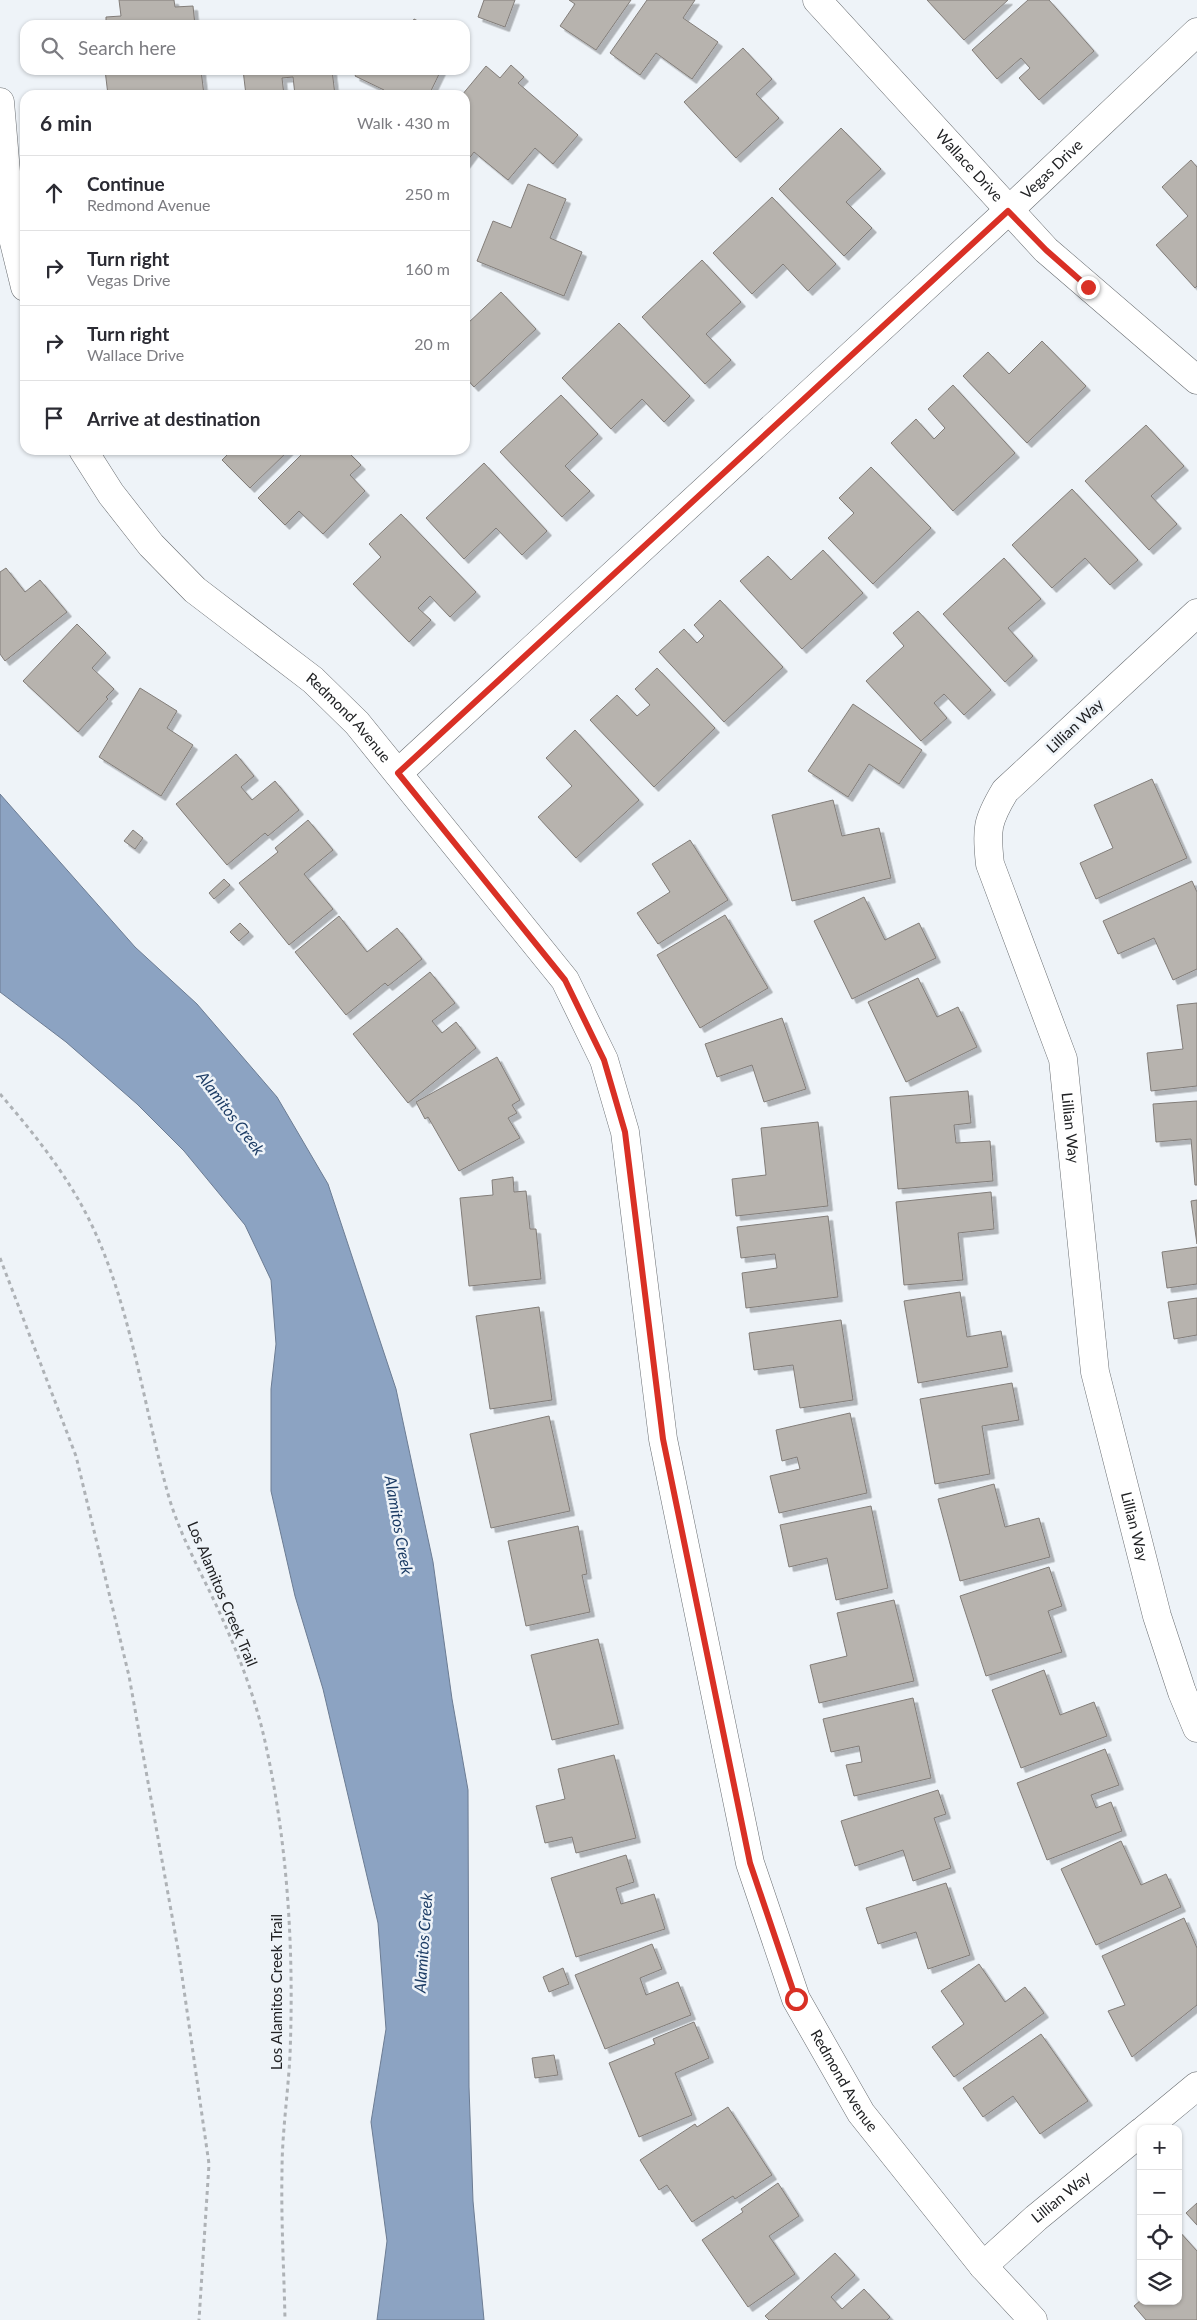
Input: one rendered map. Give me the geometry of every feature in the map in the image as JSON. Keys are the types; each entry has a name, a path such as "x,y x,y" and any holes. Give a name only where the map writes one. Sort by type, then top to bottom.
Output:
{"street":[{"name":"Wallace Drive","path":"817,0 1008,211 1046,250 1197,380"},
{"name":"Vegas Drive","path":"398,773 1008,211 1197,32"},
{"path":"0,102 11,230 20,267"},
{"name":"Redmond Avenue","path":"85,455 110,494 151,545 195,590 313,680 357,723 565,980 604,1060 625,1132 663,1439 750,1863 796,1999 860,2113 983,2266 1033,2320"},
{"name":"Lillian Way","path":"1197,613 1005,791 993,812 987,835 990,864 1063,1059 1095,1372 1157,1616 1182,1692 1197,1728"},
{"path":"1150,2125 1197,2086"},
{"name":"Lillian Way","path":"983,2266 1036,2218 1137,2135"}],"path":[{"name":"Los Alamitos Creek Trail","path":"0,1094 38,1138 95,1232 121,1304 155,1447 172,1509 223,1619 246,1678 266,1744 279,1820 287,1895 291,1968 290,2056 282,2170 285,2320"},
{"path":"0,1258 76,1456 128,1676 179,1955 210,2164 199,2320"}],"water":[{"name":"Alamitos Creek","path":"0,794 135,947 197,1004 277,1097 328,1184 396,1389 433,1562 452,1699 468,1790 469,2087 473,2201 484,2320 377,2320 387,2241 371,2122 386,2029 378,1923 323,1689 295,1596 271,1491 271,1389 276,1344 271,1280 245,1225 184,1151 137,1104 66,1042 0,992"}],"building":[{"path":"119,0 174,0 175,7 193,6 194,20 106,20 106,17 121,16"},
{"path":"484,0 515,0 505,27 478,17"},
{"path":"569,0 631,0 596,50 560,26 575,4"},
{"path":"647,0 695,0 683,18 718,42 692,79 656,53 640,75 610,53"},
{"path":"927,0 1008,0 964,40"},
{"path":"1028,0 1049,0 1094,51 1039,100 1019,78 1030,68 1021,58 997,79 972,50"},
{"path":"743,48 772,79 756,94 779,118 736,158 684,102"},
{"path":"511,65 524,77 518,83 578,135 553,164 535,148 508,180 474,152 470,157 470,90 466,90 486,66 500,78"},
{"path":"106,75 202,75 203,90 107,90"},
{"path":"244,75 333,75 334,90 294,90 293,77 282,78 283,90 245,90"},
{"path":"439,75 431,90 384,90 355,76"},
{"path":"841,128 881,169 846,202 872,228 844,256 779,189"},
{"path":"1191,160 1197,167 1197,286 1195,288 1156,245 1188,216 1162,187"},
{"path":"528,184 566,199 550,238 582,252 564,296 477,261 493,221 511,228"},
{"path":"772,197 836,264 808,291 783,264 752,294 713,253"},
{"path":"702,260 741,302 706,334 731,360 705,384 642,317"},
{"path":"501,292 536,329 474,387 470,383 470,321"},
{"path":"619,323 690,396 664,422 642,399 611,429 562,378"},
{"path":"1042,341 1086,386 1027,443 963,376 988,352 1009,374"},
{"path":"953,385 1015,453 953,511 891,443 916,419 934,439 945,428 928,409"},
{"path":"561,395 598,434 565,466 590,491 562,517 500,452"},
{"path":"1146,425 1184,466 1151,496 1177,524 1149,550 1085,481"},
{"path":"227,455 284,455 250,488 222,460"},
{"path":"301,455 351,455 361,465 350,475 365,491 323,534 299,511 285,525 258,498"},
{"path":"484,463 547,531 522,555 496,528 464,559 426,518"},
{"path":"871,467 931,528 873,584 828,538 854,513 839,498"},
{"path":"1072,489 1138,560 1110,585 1085,558 1052,588 1012,545"},
{"path":"401,514 476,592 450,617 430,596 418,608 431,620 409,642 353,584 381,557 369,544"},
{"path":"823,550 863,593 802,649 740,581 768,556 791,580"},
{"path":"1004,558 1041,599 1008,628 1033,656 1005,682 943,614"},
{"path":"6,568 25,592 40,580 67,612 5,661 0,654 0,572"},
{"path":"720,600 783,667 724,722 659,652 684,629 697,643 704,636 694,625"},
{"path":"918,611 991,690 964,715 944,694 934,703 947,718 921,741 866,681 904,646 893,633"},
{"path":"77,624 106,653 92,668 114,689 106,697 108,699 78,732 23,681"},
{"path":"657,668 715,728 654,787 590,720 617,695 637,716 650,705 635,689"},
{"path":"140,688 177,711 167,728 193,745 161,796 99,757"},
{"path":"853,704 922,750 899,784 869,764 848,797 808,771"},
{"path":"575,730 639,800 576,858 538,817 572,786 546,758"},
{"path":"236,754 254,776 241,787 252,800 275,781 299,810 268,836 265,833 227,865 176,804"},
{"path":"1152,779 1187,858 1096,899 1080,863 1113,848 1094,805"},
{"path":"833,800 842,836 879,828 891,878 792,901 772,815"},
{"path":"308,820 333,850 304,874 333,909 289,945 239,883 278,852 275,848"},
{"path":"133,830 143,838 135,849 124,841"},
{"path":"690,840 728,900 658,944 637,913 670,892 652,864"},
{"path":"224,879 230,885 214,899 209,893"},
{"path":"1192,881 1197,892 1197,969 1173,980 1154,938 1118,954 1103,921"},
{"path":"864,897 885,940 919,923 936,958 852,999 814,921"},
{"path":"725,915 768,988 700,1028 657,955"},
{"path":"339,916 367,952 397,928 422,959 388,986 385,983 346,1015 295,952"},
{"path":"240,923 249,932 239,941 230,932"},
{"path":"430,972 455,1003 432,1021 442,1033 456,1022 476,1048 408,1103 353,1034"},
{"path":"918,978 937,1017 958,1007 977,1047 906,1082 868,1002"},
{"path":"1197,1003 1197,1086 1151,1091 1147,1053 1183,1049 1177,1005"},
{"path":"782,1018 806,1089 764,1102 752,1065 717,1077 705,1044"},
{"path":"497,1057 520,1100 512,1105 517,1113 508,1118 520,1138 459,1171 428,1117 425,1119 416,1102"},
{"path":"968,1091 971,1123 954,1125 956,1143 990,1141 993,1181 898,1189 890,1097"},
{"path":"1197,1101 1197,1185 1195,1185 1191,1139 1156,1142 1153,1104"},
{"path":"818,1122 828,1206 736,1216 732,1179 766,1175 761,1128"},
{"path":"513,1177 514,1192 526,1191 530,1229 536,1229 541,1279 469,1286 460,1198 493,1195 492,1180"},
{"path":"991,1192 994,1229 958,1233 963,1280 904,1285 896,1202"},
{"path":"1197,1200 1197,1244 1191,1201"},
{"path":"828,1216 838,1297 746,1308 742,1273 777,1268 775,1254 741,1258 737,1227"},
{"path":"1197,1247 1197,1284 1167,1288 1162,1252"},
{"path":"960,1292 967,1337 1001,1331 1008,1367 918,1383 904,1301"},
{"path":"1197,1298 1197,1335 1174,1339 1168,1302"},
{"path":"539,1307 552,1400 490,1409 476,1316"},
{"path":"841,1320 853,1400 800,1408 793,1365 754,1370 749,1333"},
{"path":"1012,1383 1019,1420 982,1426 990,1474 935,1484 920,1399"},
{"path":"850,1413 867,1493 779,1513 770,1476 800,1469 797,1457 782,1461 776,1430"},
{"path":"549,1416 570,1511 491,1528 470,1434"},
{"path":"994,1484 1005,1527 1039,1518 1050,1557 960,1581 938,1499"},
{"path":"871,1506 888,1588 836,1600 827,1558 789,1567 780,1525"},
{"path":"578,1526 587,1574 582,1575 590,1612 526,1626 508,1541"},
{"path":"1049,1567 1062,1606 1048,1611 1062,1652 986,1676 960,1596"},
{"path":"894,1600 914,1681 819,1703 810,1665 847,1656 837,1613"},
{"path":"598,1639 619,1724 552,1740 531,1655"},
{"path":"1044,1670 1060,1715 1094,1702 1107,1736 1021,1768 992,1690"},
{"path":"913,1698 931,1778 854,1796 846,1765 862,1762 859,1746 831,1752 823,1719"},
{"path":"1105,1749 1119,1785 1091,1795 1096,1808 1111,1802 1122,1831 1047,1860 1017,1783"},
{"path":"614,1755 636,1838 576,1853 572,1837 545,1843 536,1806 565,1799 558,1769"},
{"path":"938,1790 946,1814 934,1818 951,1868 913,1881 903,1850 855,1866 841,1821"},
{"path":"1121,1841 1141,1885 1166,1874 1181,1907 1096,1945 1061,1869"},
{"path":"626,1855 634,1882 616,1888 621,1904 654,1894 665,1929 576,1957 551,1878"},
{"path":"946,1883 970,1955 928,1969 916,1932 878,1944 866,1908"},
{"path":"1184,1918 1197,1948 1197,2005 1132,2057 1108,2011 1125,2005 1102,1956"},
{"path":"652,1944 662,1969 640,1978 646,1995 678,1982 691,2015 605,2049 575,1975"},
{"path":"979,1964 1005,2002 1025,1987 1044,2013 954,2077 932,2047 964,2024 941,1991"},
{"path":"563,1968 569,1984 549,1992 543,1977"},
{"path":"694,2022 709,2058 675,2073 692,2115 639,2137 609,2063 655,2044 653,2039"},
{"path":"1041,2034 1088,2101 1040,2134 1013,2096 983,2117 963,2088"},
{"path":"554,2055 558,2075 535,2078 532,2058"},
{"path":"728,2107 772,2175 735,2199 733,2196 692,2222 667,2185 659,2190 640,2160 695,2124 697,2127"},
{"path":"778,2183 799,2216 769,2236 795,2274 748,2307 702,2240 743,2212 741,2209"},
{"path":"1197,2203 1197,2225 1186,2213"},
{"path":"1182,2234 1197,2251 1197,2320 1146,2320 1134,2306 1137,2303 1137,2305 1182,2305"},
{"path":"835,2253 855,2275 831,2297 842,2309 864,2289 890,2317 887,2320 769,2320 765,2316"}],"route":[{"path":"796,1999 750,1863 663,1439 625,1132 604,1060 565,980 398,773 1008,211 1046,250 1088,287"}]}
